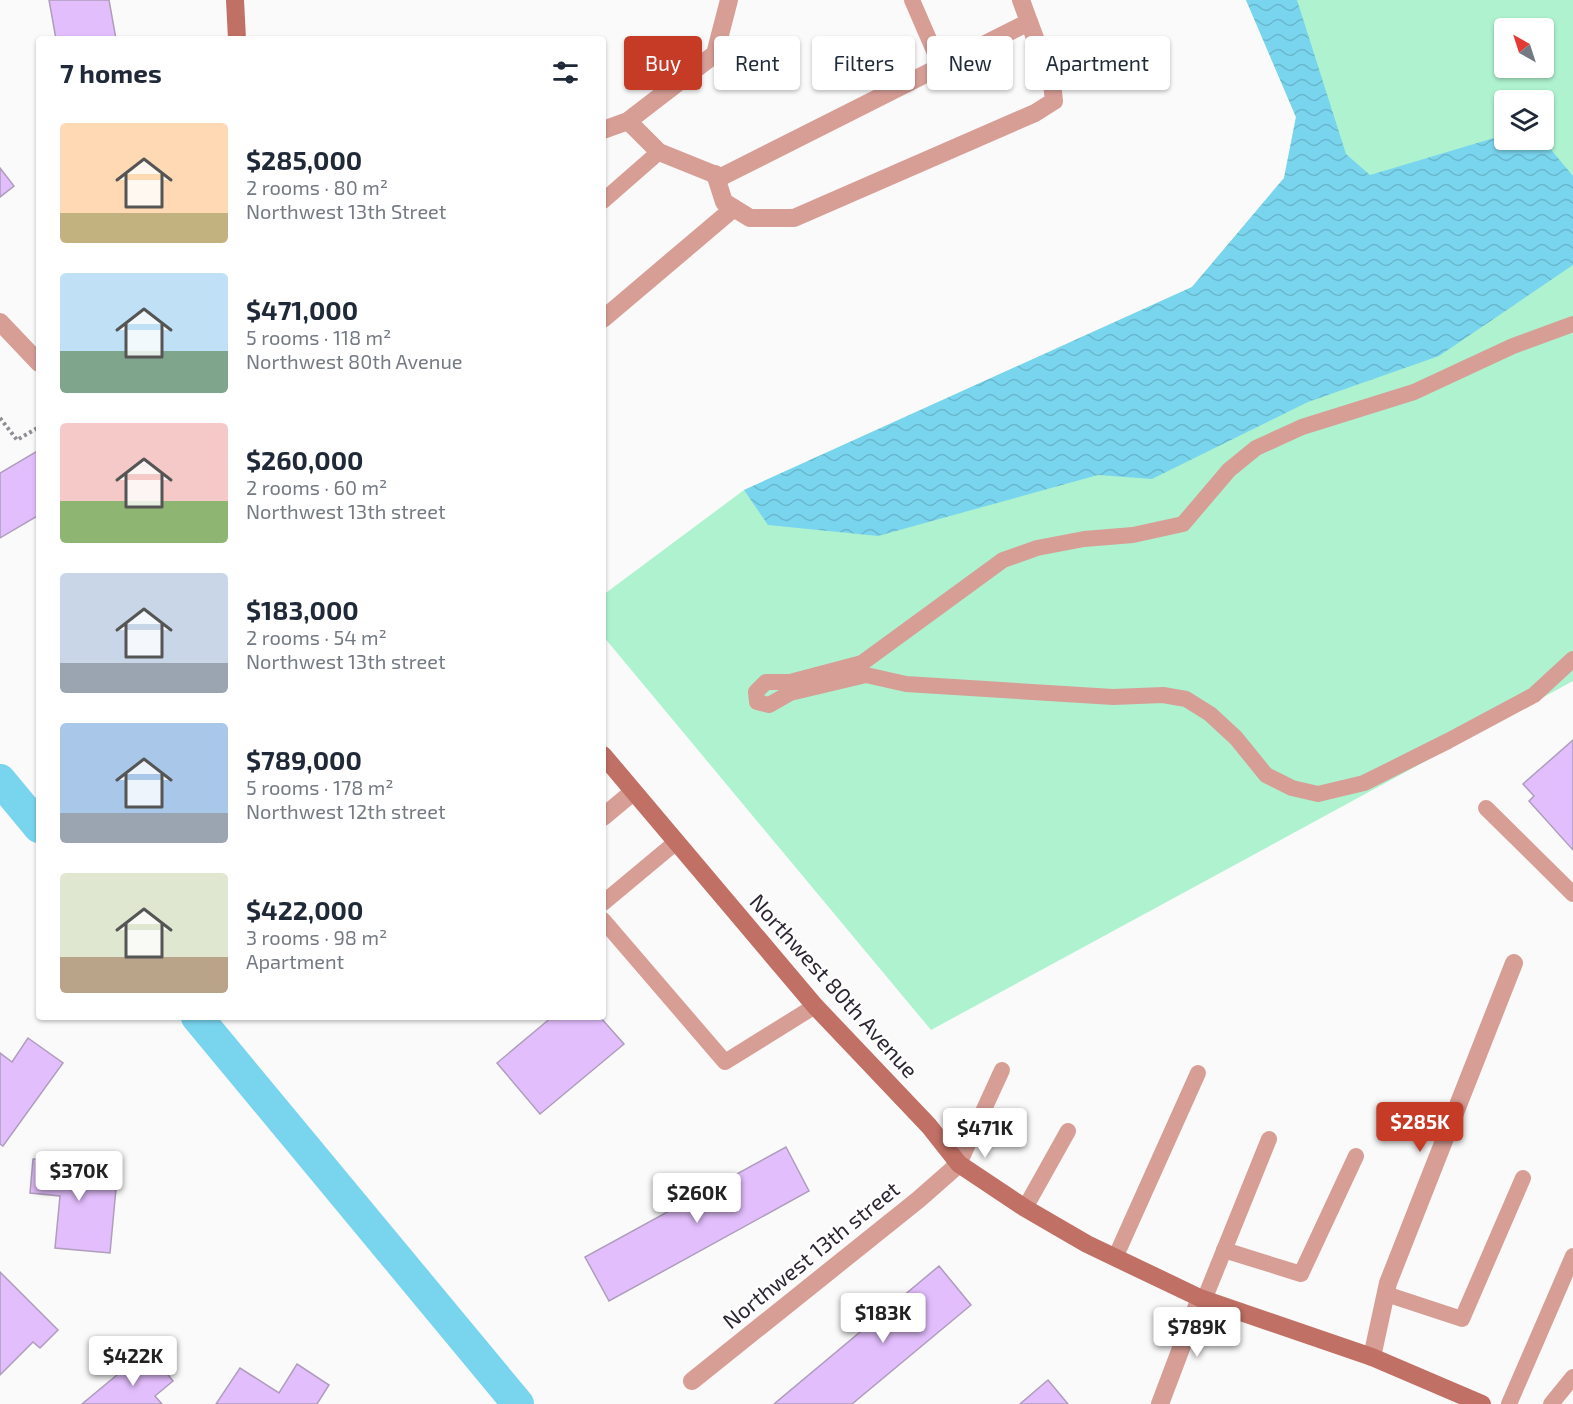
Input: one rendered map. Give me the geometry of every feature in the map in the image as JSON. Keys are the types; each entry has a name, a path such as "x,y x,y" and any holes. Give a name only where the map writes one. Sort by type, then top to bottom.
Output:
{"street":[{"path":"235,0 237,36"},
{"path":"606,129 628,121 715,54 729,0"},
{"path":"715,174 724,202 750,218 794,218 1035,113 1054,101 1052,83 1021,0"},
{"path":"1002,36 1029,22"},
{"path":"628,121 659,152 722,177 927,74"},
{"path":"606,316 734,208"},
{"path":"0,322 36,360"},
{"name":"Northwest 80th Avenue","path":"606,759 814,1006 929,1126 959,1164 1025,1209 1115,1258 1202,1299 1372,1357 1482,1404"},
{"path":"606,814 633,792"},
{"path":"1372,1357 1386,1294 1514,963"},
{"name":"Northwest 13th street","path":"692,1381 909,1208 959,1164"},
{"path":"1160,1404 1202,1299"}],"lane":[{"path":"912,0 928,36"},
{"path":"606,198 659,152"},
{"path":"1573,324 1513,346 1414,392 1302,427 1256,448 1229,470 1183,524 1133,535 1084,539 1037,548 1003,560 862,663 790,681 766,682 756,692 757,702 769,705 790,693 866,675 906,684 1113,697 1162,695 1186,699 1210,714 1236,738 1266,775 1292,788 1318,794 1364,783 1449,741 1534,694 1573,660"},
{"path":"1486,808 1573,894"},
{"path":"606,900 675,843"},
{"path":"606,923 725,1062 814,1006"},
{"path":"959,1164 1002,1070"},
{"path":"1115,1258 1198,1073"},
{"path":"1025,1209 1068,1131"},
{"path":"1202,1299 1269,1139"},
{"path":"1224,1250 1301,1274 1356,1156"},
{"path":"1386,1294 1462,1319 1523,1178"},
{"path":"1509,1404 1573,1256"},
{"path":"1551,1404 1573,1377"}],"path":[{"path":"0,418 17,440 36,429"}],"green space":[{"path":"1246,0 1573,0 1573,681 931,1030 606,640 606,593 744,490 1192,287 1284,178 1296,117"}],"water":[{"path":"1246,0 1297,0 1346,154 1370,175 1494,138 1494,150 1551,150 1573,176 1573,265 1439,356 1308,402 1152,479 1098,475 878,536 768,525 744,490 1192,287 1284,178 1296,117"}],"building":[{"path":"49,0 109,0 115,36 55,36"},
{"path":"0,168 14,186 0,197"},
{"path":"36,452 36,517 0,538 0,473"},
{"path":"1573,740 1573,850 1529,801 1534,796 1523,784"},
{"path":"548,1020 603,1020 624,1044 540,1114 497,1063"},
{"path":"28,1038 63,1063 3,1146 0,1144 0,1053 12,1062"},
{"path":"786,1147 809,1191 609,1301 585,1257"},
{"path":"33,1159 118,1167 110,1253 55,1248 60,1196 30,1193"},
{"path":"939,1266 971,1305 852,1404 774,1404"},
{"path":"0,1272 58,1330 40,1348 33,1342 0,1375"},
{"path":"155,1359 173,1381 155,1396 162,1404 82,1404 129,1365 137,1374"},
{"path":"297,1364 329,1385 317,1404 216,1404 240,1368 279,1393"},
{"path":"1048,1380 1068,1404 1020,1404"}],"waterway":[{"path":"0,780 36,823"},
{"path":"199,1020 518,1404"}]}
